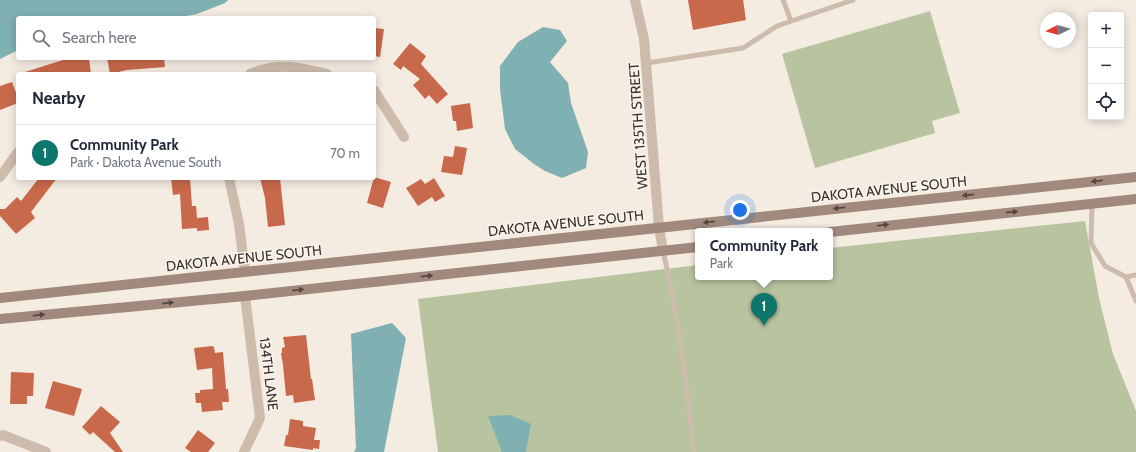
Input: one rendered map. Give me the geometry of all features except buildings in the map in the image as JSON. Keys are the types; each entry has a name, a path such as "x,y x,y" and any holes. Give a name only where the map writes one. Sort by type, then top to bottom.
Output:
{"main road":[{"name":"DAKOTA AVENUE SOUTH","path":"0,298 1136,177"},
{"path":"833,232 1136,199"},
{"path":"0,319 244,296 695,247"}],"street":[{"name":"WEST 135TH STREET","path":"635,0 641,20 647,63 659,228 663,251"},
{"path":"256,72 280,66 298,67 319,72"},
{"path":"376,93 404,137"},
{"path":"0,177 16,155"},
{"path":"229,180 239,224 245,272"},
{"name":"134TH LANE","path":"244,296 260,418 244,452"},
{"path":"0,436 3,435 46,452"}],"lane":[{"path":"783,0 791,21"},
{"path":"647,63 743,48 777,26 853,0"},
{"path":"1092,204 1091,243 1105,266 1126,277 1136,275"},
{"path":"663,251 679,327 694,452"},
{"path":"1126,277 1136,301"}],"green space":[{"path":"930,11 960,113 932,121 935,133 815,168 782,54"},
{"path":"1085,221 1099,298 1113,354 1136,411 1136,452 438,452 418,299 695,265 695,280 833,280 833,248"}],"water":[{"path":"0,0 228,0 225,3 197,14 186,16 16,16 16,51 0,59"},
{"path":"543,27 560,30 567,41 550,62 568,83 571,103 588,152 586,168 562,178 545,171 515,149 505,129 500,89 500,66 518,42"},
{"path":"392,323 406,338 384,452 354,452 356,448 351,334"},
{"path":"510,415 531,424 526,452 502,452 488,416"}],"place":[{"name":"Community Park","path":"764,326"}]}
